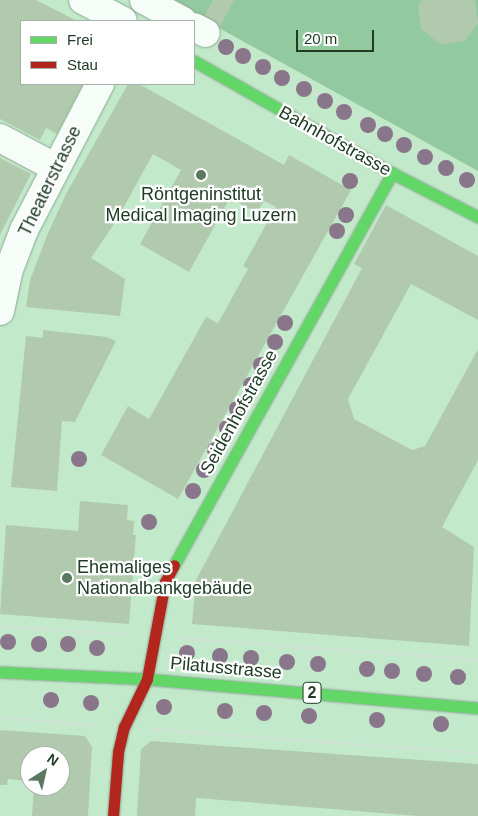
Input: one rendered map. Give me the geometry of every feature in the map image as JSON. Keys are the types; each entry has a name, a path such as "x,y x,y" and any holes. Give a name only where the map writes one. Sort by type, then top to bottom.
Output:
{"street":[{"path":"83,0 121,20"},
{"path":"144,0 181,20"},
{"name":"Bahnhofstrasse","path":"195,62 392,173 420,185 478,217"},
{"name":"Theaterstrasse","path":"0,311 8,272 8,250 24,230 55,167 99,85"},
{"path":"0,138 47,163"},
{"name":"Seidenhofstrasse","path":"113,816 118,752 124,727 147,679 164,582 392,173"},
{"name":"Pilatusstrasse","path":"0,672 147,679 478,708"}],"path":[{"path":"195,28 478,181"},
{"path":"0,626 132,635"},
{"path":"180,638 478,659"},
{"path":"0,718 100,725"},
{"path":"145,728 478,753"}],"shaded area":[{"path":"167,0 478,0 478,171 219,28"}],"building":[{"path":"0,0 36,0 75,20 20,20 20,85 82,85 57,134 46,128 40,140 0,119"},
{"path":"213,0 234,0 217,32 201,23"},
{"path":"422,0 475,0 478,23 465,41 441,45 421,29 418,5"},
{"path":"127,85 141,85 284,165 289,155 351,190 178,499 101,455 128,406 149,419 206,317 218,323 248,269 243,266 276,207 264,201 257,213 230,198 189,272 140,244 181,170 153,154 116,221 91,258 125,279 120,316 26,307 30,280 48,233 66,194"},
{"path":"0,158 31,174 0,235"},
{"path":"386,205 478,256 478,320 411,284 348,399 354,419 412,450 425,446 478,349 478,460 442,527 474,547 469,646 192,624 196,580 362,268 354,264"},
{"path":"43,330 107,337 116,341 75,422 62,421 57,491 11,487 26,336 43,338"},
{"name":"Ehemaliges Nationalbankgebäude","path":"80,501 128,505 127,520 134,521 133,535 136,535 129,624 0,614 6,525 78,531"},
{"path":"0,730 85,736 92,747 88,816 32,816 33,796 70,796 70,746 20,746 20,780 8,779 7,785 0,785"},
{"path":"151,741 478,764 478,816 418,816 196,798 195,816 137,816 141,749"}],"traffic: fast":[{"path":"195,62 392,173 478,217"},
{"path":"174,565 392,173"},
{"path":"0,672 147,679 478,708"}],"traffic: jam":[{"path":"113,816 118,752 124,727 147,679 165,582 174,565"}],"place":[{"name":"Röntgeninstitut Medical Imaging Luzern","path":"201,175"},
{"name":"Ehemaliges Nationalbankgebäude","path":"67,578"}]}
